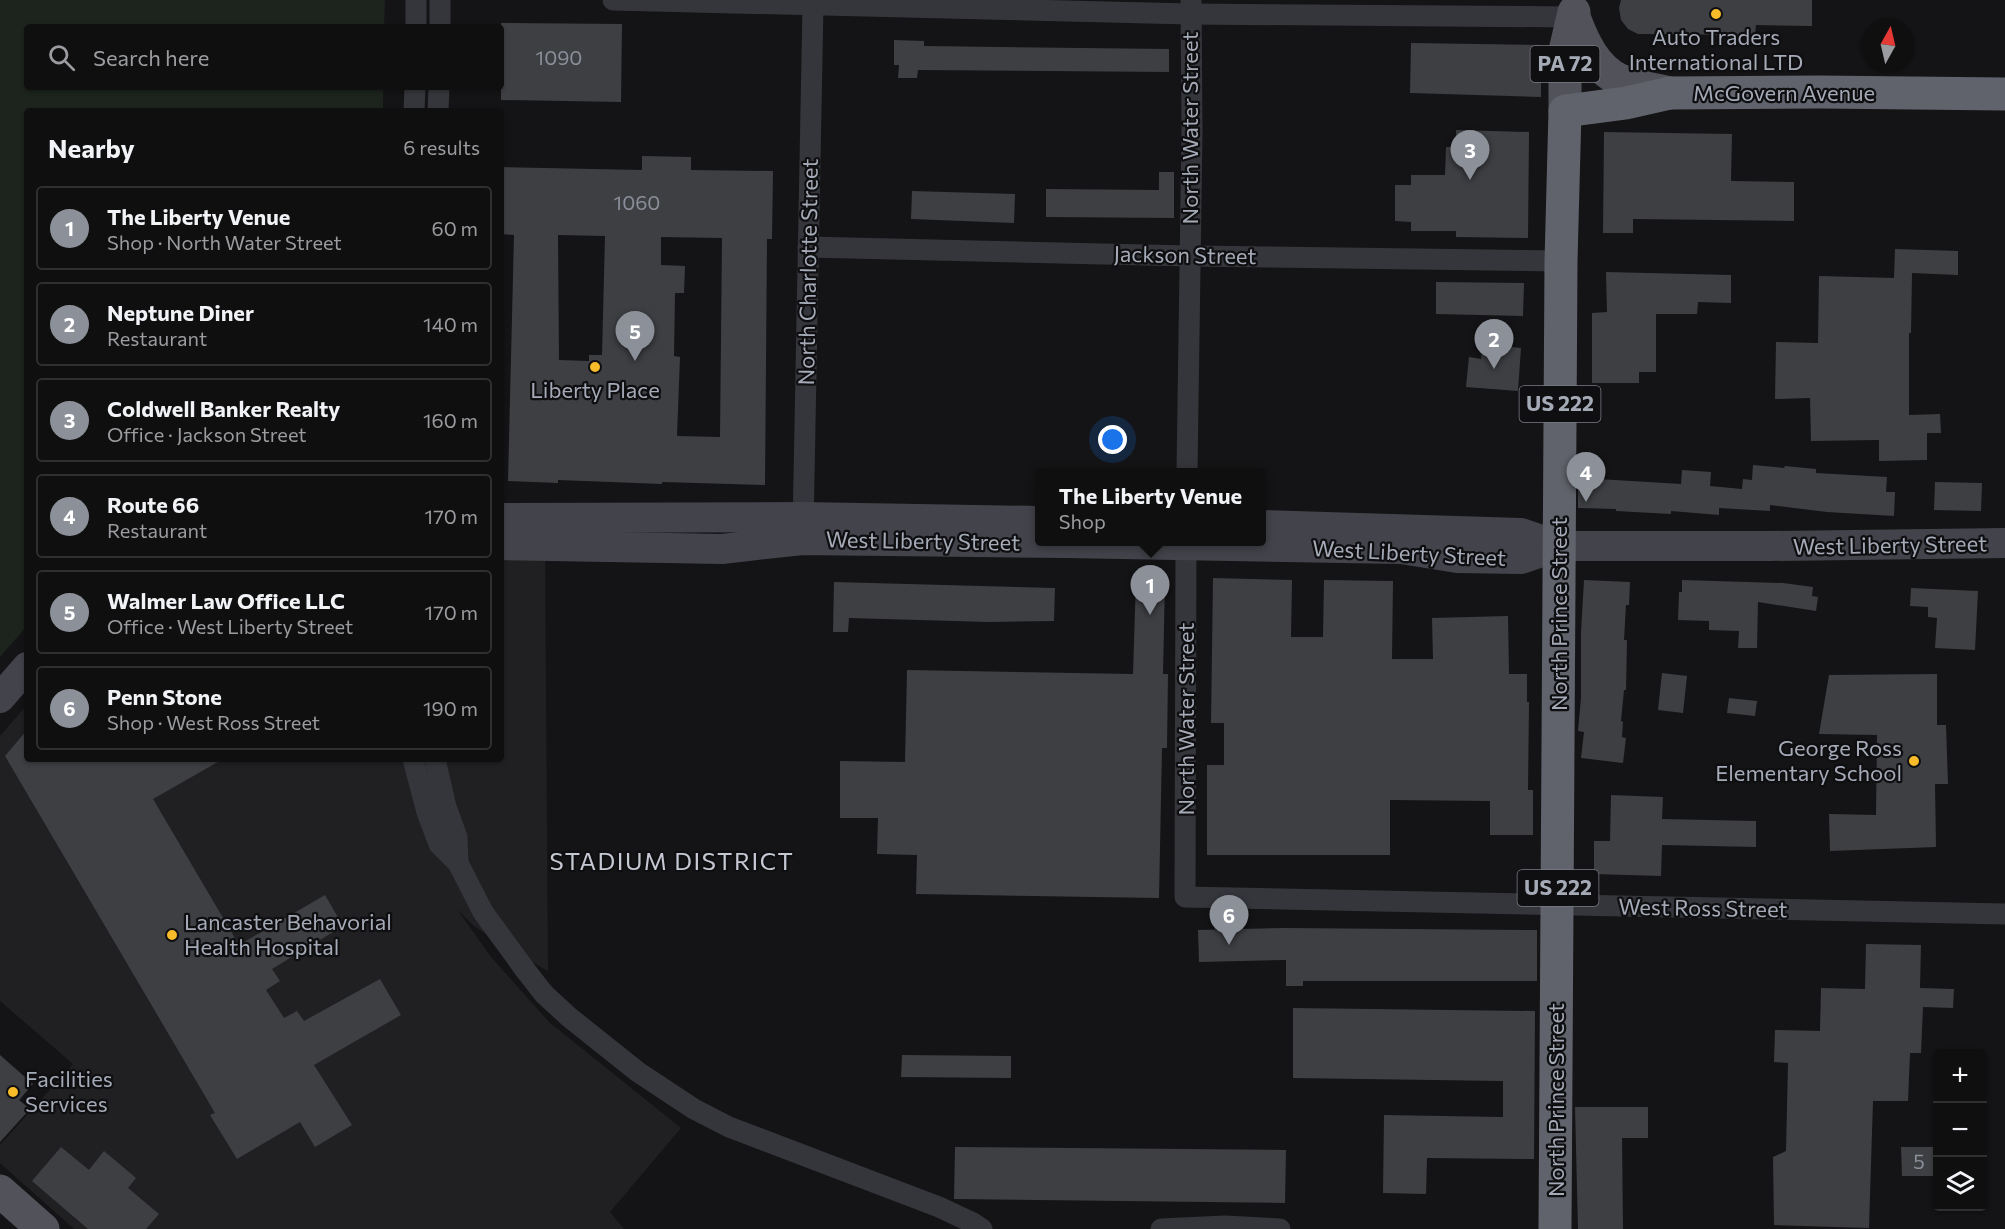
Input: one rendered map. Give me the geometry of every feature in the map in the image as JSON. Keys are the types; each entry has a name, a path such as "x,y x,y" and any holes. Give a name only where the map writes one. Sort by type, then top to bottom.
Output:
{"highway":[{"name":"McGovern Avenue","path":"1565,111 1626,103 1670,93 2005,94"},
{"name":"North Prince Street","path":"1555,1229 1558,546 1565,111"}],"main road":[{"name":"PA 72","path":"1574,8 1584,44 1600,66 1619,80 1670,93"},
{"name":"North Prince Street","path":"1565,111 1565,51 1574,8"},
{"name":"West Liberty Street","path":"504,518 1035,537"},
{"name":"West Liberty Street","path":"504,545 722,549 803,528 1035,521"},
{"name":"West Liberty Street","path":"1266,525 1521,533 1558,546 2005,543"},
{"name":"West Liberty Street","path":"1266,545 1401,549 1457,558 1521,559 1558,546"},
{"path":"0,698 24,670"},
{"path":"0,1191 43,1229"}],"street":[{"path":"416,24 417,0"},
{"path":"440,0 440,24"},
{"path":"612,0 813,5 1574,8"},
{"name":"North Charlotte Street","path":"803,528 813,5"},
{"name":"North Water Street","path":"1187,468 1192,131 1190,7"},
{"path":"414,108 415,90"},
{"path":"438,108 439,90"},
{"name":"Jackson Street","path":"808,247 1190,256 1561,261"},
{"name":"North Water Street","path":"1185,897 1186,546"},
{"path":"414,762 427,812 439,844 458,863 483,912 544,994 586,1031 666,1092 729,1127 939,1207 982,1229"},
{"path":"436,762 446,807 457,837 458,863"},
{"name":"West Ross Street","path":"1185,897 2005,914"},
{"path":"1161,1229 1225,1226 1280,1229"}],"shaded area":[{"path":"0,0 385,0 384,24 24,24 24,90 383,90 383,108 24,108 24,629 0,657"},
{"path":"504,552 545,553 548,971 496,941 474,926 457,909 491,957 549,1022 681,1128 610,1212 624,1229 74,1229 0,1163 0,1145 73,1064 0,1001 0,736 24,708 24,762 504,762"}],"building":[{"name":"Auto Traders International LTD","path":"1621,0 1812,0 1812,26 1756,25 1755,35 1638,34 1628,29 1621,20 1619,8"},
{"path":"501,23 622,24 621,102 501,100 501,90 504,90 504,24"},
{"path":"894,40 924,41 924,46 1169,49 1169,72 918,70 917,78 898,78 899,65 894,65"},
{"path":"1411,43 1541,45 1541,97 1410,93"},
{"path":"1456,130 1529,132 1528,238 1456,237 1456,231 1411,231 1411,222 1395,221 1395,185 1411,185 1411,175 1445,175 1446,147 1456,147"},
{"path":"1604,132 1732,134 1731,181 1794,182 1794,221 1633,219 1633,233 1603,233"},
{"name":"Liberty Place","path":"642,156 691,157 691,170 773,171 772,239 767,239 765,485 508,481 514,235 504,234 504,167 642,170","holes":["558,235 605,236 602,355 589,355 589,361 559,360","661,237 722,238 720,437 677,436 680,357 674,356 675,293 684,293 685,266 661,265"]},
{"path":"1159,172 1174,172 1174,218 1046,217 1046,189 1159,190"},
{"path":"912,191 1015,194 1014,223 911,219"},
{"path":"1895,249 1958,251 1958,275 1912,273 1909,415 1940,414 1941,433 1927,433 1927,460 1879,461 1879,440 1811,441 1810,398 1775,399 1776,342 1818,343 1819,276 1894,278"},
{"path":"1606,272 1731,275 1731,303 1698,302 1697,314 1656,314 1656,372 1639,372 1639,383 1592,383 1592,313 1607,312"},
{"path":"1436,282 1524,283 1523,316 1436,314"},
{"path":"1482,344 1521,348 1518,391 1466,387 1469,357 1481,359"},
{"path":"1753,465 1816,469 1816,473 1887,477 1886,492 1895,492 1894,516 1827,512 1770,505 1770,511 1719,508 1719,515 1578,508 1578,468 1598,468 1598,479 1681,484 1682,470 1711,472 1710,486 1742,489 1743,479 1752,480"},
{"path":"1935,482 1982,483 1981,511 1934,510"},
{"path":"1213,578 1292,580 1291,637 1323,637 1324,580 1393,581 1392,659 1433,659 1432,618 1508,616 1509,674 1527,674 1528,790 1533,790 1533,835 1490,835 1490,801 1390,800 1390,855 1207,855 1207,765 1224,765 1224,723 1211,723"},
{"path":"1136,579 1165,579 1163,674 1168,674 1167,748 1162,748 1159,898 916,894 917,855 877,854 878,818 840,818 840,761 905,762 907,670 1133,674"},
{"path":"1584,580 1630,582 1624,640 1627,640 1626,690 1624,690 1621,721 1623,722 1622,737 1626,738 1623,763 1581,758 1584,732 1578,731"},
{"path":"1682,580 1783,583 1813,587 1812,596 1818,597 1816,611 1758,602 1757,648 1738,648 1739,631 1709,630 1709,621 1678,620"},
{"path":"834,582 1055,588 1054,621 989,622 849,618 848,632 833,632"},
{"path":"1911,588 1978,591 1975,650 1935,648 1937,618 1928,617 1928,607 1910,606"},
{"path":"1662,673 1687,676 1683,713 1658,710"},
{"path":"1937,674 1937,725 1946,725 1948,784 1935,784 1936,847 1830,851 1829,814 1876,815 1877,735 1819,734 1829,675"},
{"path":"1729,698 1757,701 1755,716 1727,713"},
{"name":"Lancaster Behavorial Health Hospital","path":"24,734 24,762 218,762 153,799 239,945 325,895 343,926 272,969 280,981 266,990 284,1018 297,1011 304,1021 380,979 401,1015 314,1065 352,1125 315,1147 300,1122 237,1159 210,1115 215,1113 5,756"},
{"path":"1611,795 1663,797 1662,819 1756,821 1756,847 1662,845 1661,876 1594,874 1594,841 1610,841"},
{"path":"1285,928 1537,930 1537,981 1303,981 1303,986 1286,986 1286,960 1199,962 1198,930"},
{"path":"1866,944 1921,945 1920,988 1954,989 1953,1008 1923,1007 1921,1053 1910,1053 1908,1101 1873,1101 1869,1228 1774,1225 1773,1157 1786,1151 1788,1063 1774,1062 1775,1030 1820,1031 1821,988 1865,989"},
{"path":"1293,1008 1535,1011 1534,1159 1427,1158 1426,1194 1383,1193 1384,1115 1503,1117 1503,1081 1293,1078"},
{"name":"Facilities Services","path":"0,1055 33,1084 19,1100 30,1109 0,1142"},
{"path":"902,1055 1011,1056 1011,1078 901,1077"},
{"path":"1575,1107 1648,1107 1648,1138 1622,1138 1623,1229 1578,1229"},
{"path":"61,1147 89,1170 104,1151 136,1178 128,1188 159,1214 146,1229 88,1229 32,1181"},
{"path":"955,1147 1286,1150 1285,1203 954,1199"},
{"path":"1901,1147 1933,1147 1933,1176 1902,1176"}],"place":[{"name":"Auto Traders International LTD","path":"1716,14"},
{"name":"Coldwell Banker Realty","path":"1470,180"},
{"name":"Walmer Law Office LLC","path":"635,361"},
{"name":"Liberty Place","path":"595,367"},
{"name":"Neptune Diner","path":"1494,369"},
{"name":"Route 66","path":"1586,502"},
{"name":"The Liberty Venue","path":"1150,615"},
{"name":"George Ross Elementary School","path":"1914,761"},
{"name":"Lancaster Behavorial Health Hospital","path":"172,935"},
{"name":"Penn Stone","path":"1229,945"},
{"name":"Facilities Services","path":"13,1092"}],"district":[{"name":"STADIUM DISTRICT","path":"672,862"}]}
